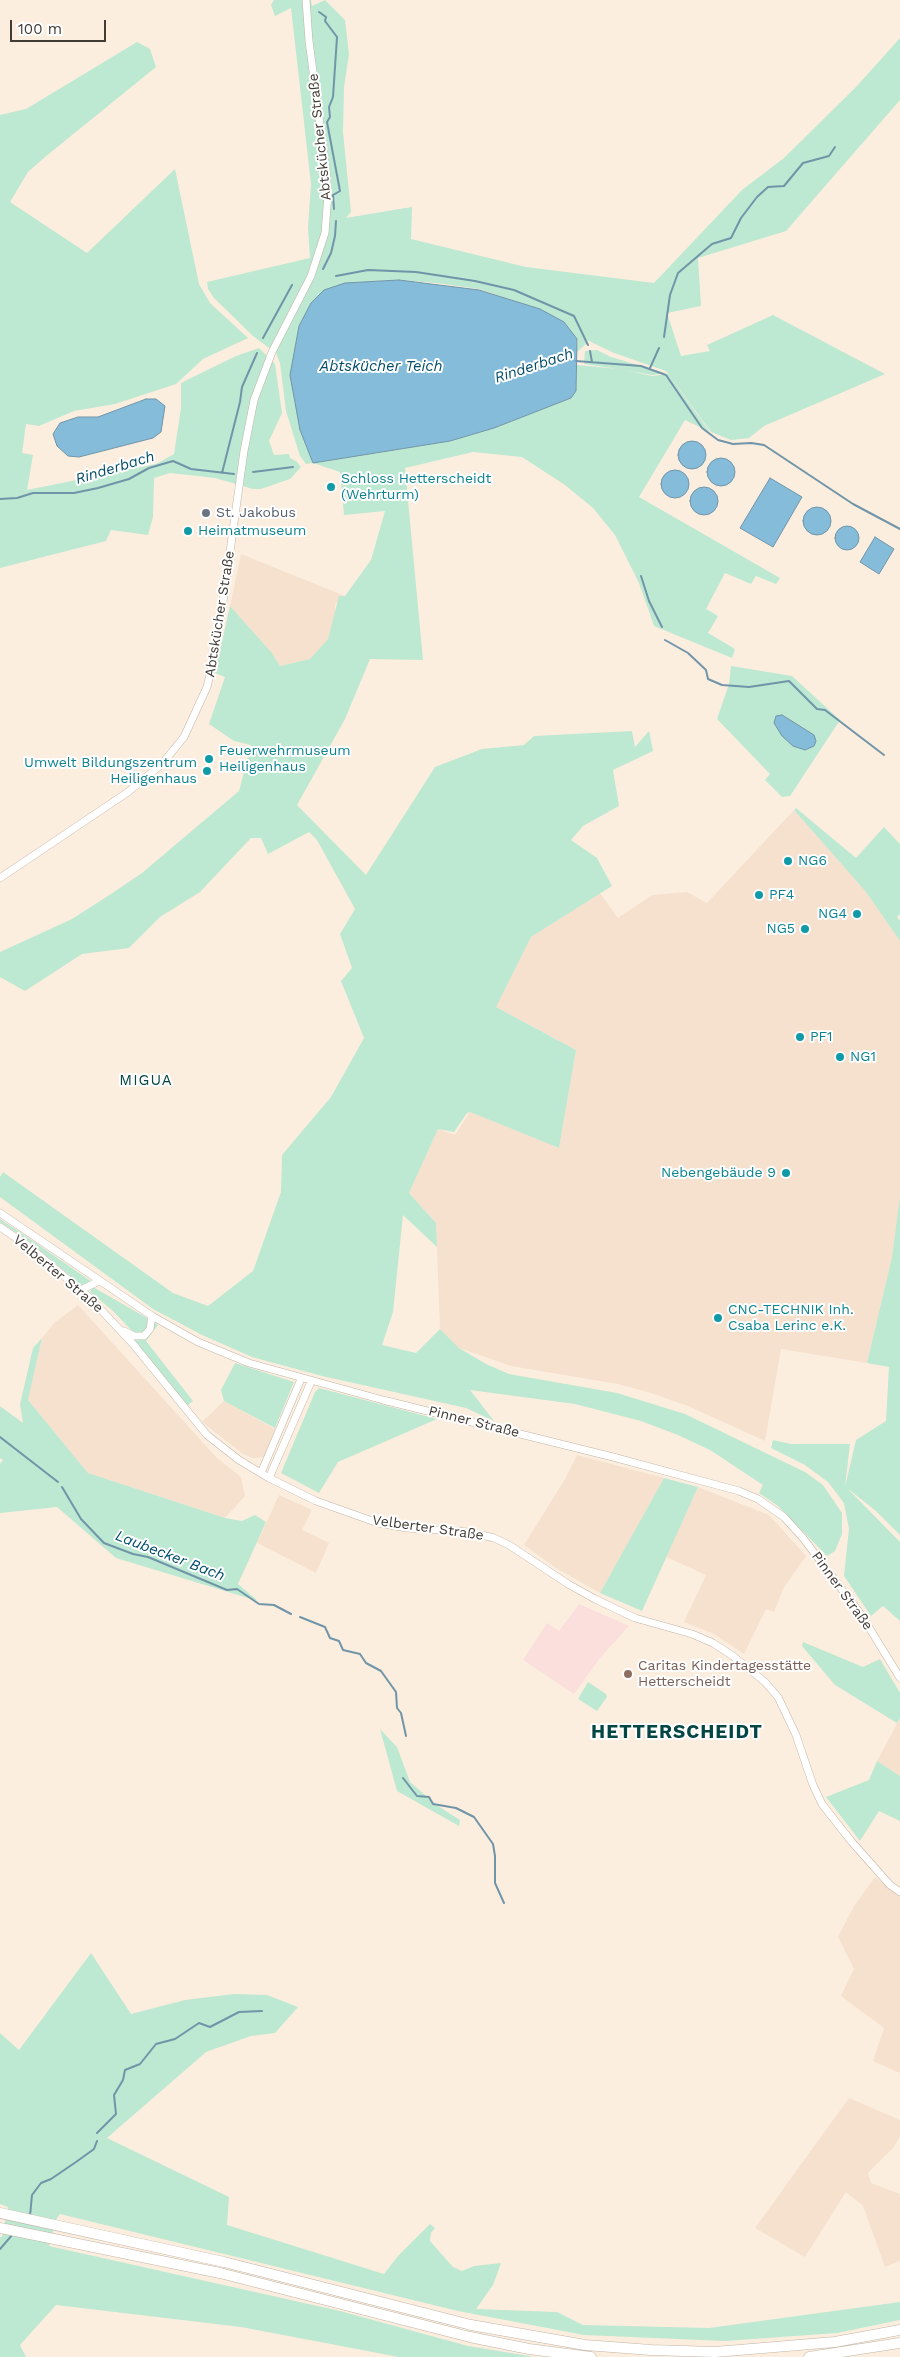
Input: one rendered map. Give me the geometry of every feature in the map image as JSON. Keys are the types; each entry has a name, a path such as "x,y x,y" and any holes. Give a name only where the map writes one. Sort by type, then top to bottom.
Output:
{"highway":[{"path":"0,2213 117,2237 471,2325 585,2345 715,2352 835,2342 900,2330"},
{"path":"0,2228 114,2250 254,2281 470,2337 529,2349 591,2357"},
{"path":"808,2357 900,2343"}],"street":[{"name":"Abtskücher Straße","path":"0,878 128,792 162,764 184,737 207,687 217,645 244,451 254,400 272,352 311,276 325,233 328,194 309,41 306,0"},
{"name":"Pinner Straße","path":"0,1213 152,1316 212,1348 249,1363 311,1382 613,1457 739,1491 758,1499 784,1517 803,1538 862,1616 900,1678"},
{"name":"Velberter Straße","path":"0,1226 81,1290 120,1330 207,1435 239,1460 269,1478 316,1501 378,1523 407,1528 468,1532 494,1538 595,1599 635,1618 692,1634 733,1656 765,1682 778,1697 796,1735 812,1785 822,1804 846,1835 890,1885 900,1892"},
{"path":"81,1290 99,1281"},
{"path":"120,1330 134,1336 144,1336 150,1329 152,1316"},
{"path":"261,1473 301,1379"},
{"path":"269,1478 311,1382"}],"shaded area":[{"path":"241,554 345,596 335,604 335,615 328,639 310,659 280,666 272,653 230,606"},
{"path":"794,810 866,892 900,941 900,1196 892,1257 867,1363 781,1349 765,1441 688,1406 651,1393 618,1384 511,1366 459,1348 440,1329 436,1223 409,1193 438,1129 455,1135 470,1112 559,1148 576,1050 496,1007 531,937 600,893 618,918 652,895 687,892 707,903"},
{"path":"78,1305 216,1457 241,1477 245,1496 225,1518 88,1473 28,1400 42,1338 54,1323"},
{"path":"224,1401 275,1429 264,1457 253,1458 243,1454 202,1422"},
{"path":"577,1455 664,1478 600,1593 556,1568 524,1545 565,1479"},
{"path":"698,1487 769,1515 806,1556 783,1589 774,1612 766,1609 744,1654 714,1634 684,1622 706,1575 666,1557"},
{"path":"279,1495 312,1510 302,1530 329,1543 316,1573 257,1543"},
{"path":"579,1604 629,1626 600,1658 574,1694 523,1660 547,1623 559,1631"},
{"path":"900,1718 900,1776 877,1761"},
{"path":"875,1877 900,1897 900,2073 873,2061 884,2028 841,1996 854,1969 838,1937 854,1906"},
{"path":"849,2098 900,2120 900,2136 894,2147 868,2173 871,2183 900,2194 900,2261 885,2267 863,2206 846,2192 805,2257 755,2228"}],"green space":[{"path":"274,0 311,0 312,6 325,0 345,20 349,54 344,87 343,132 351,212 346,218 412,207 411,239 526,267 654,283 742,190 784,158 856,87 900,38 900,100 786,231 698,258 701,306 667,313 681,356 710,351 707,345 773,315 885,374 764,426 749,438 731,440 711,432 666,371 614,353 585,339 587,343 577,352 578,340 565,323 539,309 479,289 436,283 400,280 345,283 300,430 313,463 306,464 300,456 286,411 280,363 276,353 253,336 214,298 208,289 207,282 310,258 308,227 311,184 291,8 275,16 271,5"},
{"path":"137,42 150,49 156,67 28,172 10,202 87,253 175,169 199,284 210,303 248,338 203,359 176,384 115,404 74,411 39,426 26,424 22,453 33,455 27,490 156,464 174,454 181,408 181,383 236,356 259,348 275,364 282,413 269,441 274,455 289,454 290,458 301,467 290,479 261,489 253,489 215,478 170,473 154,478 153,517 148,535 111,530 106,541 0,568 0,115 26,109"},
{"path":"597,350 611,357 665,373 652,375 625,370 652,376 668,374 710,432 685,420 639,497 780,578 776,584 756,576 751,584 725,573 706,609 718,616 708,633 735,649 732,658 654,626 639,583 615,535 593,508 565,485 522,457 473,452 405,468 423,660 370,659 345,719 297,805 366,875 435,767 482,749 524,745 534,736 632,731 635,747 649,731 653,751 613,770 619,806 583,826 571,840 597,858 612,886 531,937 496,1007 576,1050 559,1148 470,1112 467,1113 454,1132 438,1129 409,1193 436,1223 437,1247 403,1215 393,1312 382,1345 416,1353 440,1329 459,1348 486,1364 509,1374 617,1393 685,1414 805,1472 823,1485 842,1513 842,1534 835,1551 827,1556 778,1506 759,1493 763,1485 710,1450 678,1435 641,1421 575,1404 470,1390 494,1421 466,1408 322,1376 252,1357 202,1335 153,1309 0,1197 0,1177 3,1172 173,1293 208,1306 253,1271 281,1192 282,1155 331,1097 364,1038 341,981 352,968 340,934 355,909 317,840 309,832 268,854 261,838 251,838 200,892 160,917 129,948 82,954 25,991 0,977 0,952 72,919 111,894 142,873 239,791 251,745 234,741 209,724 225,677 215,673 230,606 272,653 280,666 310,659 328,639 339,596 345,596 371,560 385,511 344,515 340,472 313,463 449,441 494,428 571,398 576,391 577,365 619,369 584,364 585,351"},
{"path":"731,666 792,676 840,720 790,796 782,797 765,780 770,774 717,719 729,684"},
{"path":"796,808 856,858 884,827 900,844 900,914 897,917 900,921 900,941 866,892 794,810"},
{"path":"900,1196 900,1535 876,1511 847,1488 900,1542 900,1621 883,1606 871,1616 844,1576 849,1529 844,1503 828,1482 805,1465 771,1448 773,1440 791,1444 850,1444 845,1487 856,1440 886,1421 889,1367 867,1363 892,1257"},
{"path":"0,1219 92,1282 81,1285 31,1243 0,1222"},
{"path":"93,1287 147,1318 148,1327 143,1333 136,1334 112,1310 90,1292"},
{"path":"154,1322 158,1325 146,1341 193,1401 187,1406 133,1338 145,1338 151,1334"},
{"path":"42,1338 28,1400 88,1473 225,1518 242,1521 255,1515 266,1522 238,1584 258,1601 116,1558 57,1507 0,1513 0,1464 3,1460 0,1458 0,1406 23,1423 20,1404 33,1348"},
{"path":"235,1363 294,1382 275,1428 224,1401 221,1390"},
{"path":"319,1388 437,1419 338,1462 319,1493 281,1473 315,1392"},
{"path":"664,1478 698,1487 642,1611 600,1593"},
{"path":"803,1642 863,1667 880,1659 900,1693 900,1718 897,1723 835,1685 802,1646"},
{"path":"588,1682 606,1694 607,1697 597,1711 578,1699"},
{"path":"380,1729 397,1747 410,1782 438,1806 460,1820 459,1826 397,1791"},
{"path":"877,1761 900,1776 900,1821 879,1811 860,1841 826,1797 869,1780"},
{"path":"91,1953 131,2014 185,2000 234,1994 267,1995 298,2007 275,2033 251,2036 206,2052 107,2138 229,2197 227,2225 384,2274 398,2256 430,2224 435,2228 431,2233 430,2241 453,2267 462,2271 474,2266 501,2263 493,2285 476,2309 557,2312 583,2325 709,2328 900,2302 900,2320 837,2333 725,2341 584,2335 458,2311 60,2214 57,2218 49,2246 340,2311 468,2346 535,2357 399,2357 241,2327 56,2305 20,2345 26,2357 0,2357 0,2237 2,2237 8,2207 0,2204 0,2033 19,2050"}],"water":[{"name":"Abtskücher Teich","path":"399,280 479,290 540,309 564,322 577,339 576,391 571,398 494,428 450,441 313,463 300,430 290,375 299,326 311,303 324,290 345,283"},
{"path":"146,399 156,399 165,406 161,432 153,438 79,457 68,456 57,446 53,434 60,423 78,417 98,417"},
{"path":"692,441 702,445 706,455 702,465 692,469 682,465 678,455 682,445"},
{"path":"721,458 731,462 735,472 731,482 721,486 711,482 707,472 711,462"},
{"path":"675,470 685,474 689,484 685,494 675,498 665,494 661,484 665,474"},
{"path":"770,478 802,497 773,547 740,528"},
{"path":"704,487 714,491 718,501 714,511 704,515 694,511 690,501 694,491"},
{"path":"817,507 827,511 831,521 827,531 817,535 807,531 803,521 807,511"},
{"path":"847,526 856,529 859,538 856,547 847,550 838,547 835,538 838,529"},
{"path":"875,537 894,549 879,574 860,562"},
{"path":"782,715 814,735 816,741 814,746 805,750 793,746 782,736 774,723 776,716"}],"waterway":[{"path":"319,12 326,17 325,21 337,37 333,97 329,107 330,117 327,122 340,191 333,195 334,209"},
{"path":"664,337 670,295 678,273 712,244 731,238 741,218 757,197 768,187 784,186 803,163 829,156 835,147"},
{"path":"323,269 331,253 336,221"},
{"path":"336,276 368,270 416,272 475,281 514,290 574,316 588,345"},
{"path":"263,338 292,285"},
{"path":"650,368 659,348"},
{"path":"590,351 592,362"},
{"path":"222,473 242,387 257,353"},
{"name":"Rinderbach","path":"576,361 641,366 666,375 702,428 718,440 733,444 751,443 764,445 853,504 900,529"},
{"name":"Rinderbach","path":"0,499 17,498 33,493 74,493 98,488 129,479 149,468 173,461 191,469 234,474"},
{"name":"Rinderbach","path":"253,472 293,467"},
{"path":"641,576 649,601 662,627"},
{"path":"665,640 688,653 706,670 708,679 722,685 749,687 789,681 817,709 825,710 884,755"},
{"name":"Laubecker Bach","path":"0,1437 58,1482"},
{"name":"Laubecker Bach","path":"62,1487 81,1519 104,1543 133,1554 148,1557 227,1590 237,1589 259,1604 274,1605 291,1614"},
{"name":"Laubecker Bach","path":"300,1617 325,1627 330,1638 339,1641 343,1650 360,1654 366,1663 381,1671 396,1692 397,1708 401,1713 406,1736"},
{"name":"Laubecker Bach","path":"403,1778 417,1796 429,1797 433,1804 456,1808 474,1817 493,1844 495,1883 504,1903"},
{"path":"97,2133 116,2114 114,2095 123,2080 125,2070 140,2064 156,2044 175,2039 199,2023 210,2027 239,2012 262,2011"},
{"path":"30,2216 32,2195 41,2183 51,2179 94,2149 97,2141"},
{"path":"0,2249 13,2234"}],"place":[{"name":"Schloss Hetterscheidt (Wehrturm)","path":"331,487"},
{"name":"St. Jakobus","path":"206,513"},
{"name":"Heimatmuseum","path":"188,531"},
{"name":"Feuerwehrmuseum Heiligenhaus","path":"209,759"},
{"name":"Umwelt Bildungszentrum Heiligenhaus","path":"207,771"},
{"name":"NG6","path":"788,861"},
{"name":"PF4","path":"759,895"},
{"name":"NG4","path":"857,914"},
{"name":"NG5","path":"805,929"},
{"name":"PF1","path":"800,1037"},
{"name":"NG1","path":"840,1057"},
{"name":"Nebengebäude 9","path":"786,1173"},
{"name":"CNC-TECHNIK Inh. Csaba Lerinc e.K.","path":"718,1318"},
{"name":"Caritas Kindertagesstätte Hetterscheidt","path":"628,1674"}],"district":[{"name":"MIGUA","path":"146,1081"},
{"name":"HETTERSCHEIDT","path":"677,1732"}]}
